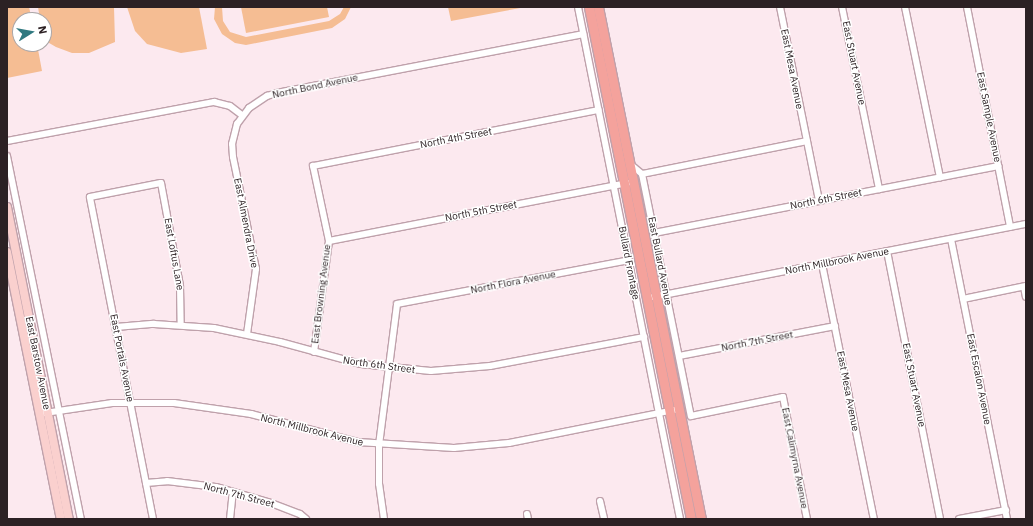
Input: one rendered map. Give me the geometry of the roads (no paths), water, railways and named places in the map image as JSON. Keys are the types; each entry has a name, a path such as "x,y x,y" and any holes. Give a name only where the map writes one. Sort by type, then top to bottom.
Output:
{"main road":[{"name":"East Bullard Avenue","path":"598,7 630,164 628,182"},
{"name":"East Bullard Avenue","path":"589,9 652,297 679,409 701,519"},
{"path":"589,9 598,30 603,58 609,62"},
{"name":"East Barstow Avenue","path":"7,207 44,413 61,519"},
{"name":"East Barstow Avenue","path":"7,252 8,266 69,519"},
{"name":"East Bullard Avenue","path":"652,297 669,411 691,519"}],"street":[{"name":"Bullard Frontage","path":"578,7 680,519"},
{"name":"East Mesa Avenue","path":"780,7 819,201"},
{"name":"East Stuart Avenue","path":"842,7 879,189"},
{"path":"905,7 940,177"},
{"name":"East Sample Avenue","path":"967,7 1010,227"},
{"name":"North Bond Avenue","path":"242,115 258,101 277,93 584,34"},
{"path":"7,141 206,103 222,104 242,115"},
{"name":"North 4th Street","path":"313,166 599,110"},
{"name":"East Almendra Drive","path":"242,115 233,134 232,144 233,157 256,269 247,334"},
{"path":"642,174 807,141"},
{"path":"7,156 81,519"},
{"path":"630,164 642,174 679,356"},
{"name":"East Browning Avenue","path":"313,166 329,241 314,352"},
{"name":"North 6th Street","path":"654,233 999,166"},
{"name":"North 5th Street","path":"329,241 614,186 628,182"},
{"name":"East Portals Avenue","path":"153,519 90,197 161,183"},
{"name":"East Loftus Lane","path":"161,183 180,286 181,325"},
{"name":"North Millbrook Avenue","path":"652,297 1026,224"},
{"name":"East Escalon Avenue","path":"951,239 1007,519"},
{"name":"East Stuart Avenue","path":"887,251 940,519"},
{"name":"North Flora Avenue","path":"388,368 396,304 629,260"},
{"path":"8,266 18,264"},
{"name":"East Mesa Avenue","path":"822,264 874,519"},
{"path":"963,299 1025,286 1026,297"},
{"name":"North 6th Street","path":"116,327 154,324 181,325 247,334 314,352 388,368 431,371 490,366 644,337"},
{"name":"North 7th Street","path":"679,356 835,326"},
{"name":"East Calimyrna Avenue","path":"679,356 690,416 783,397 807,519"},
{"path":"384,519 379,484 379,445 388,368"},
{"name":"North Millbrook Avenue","path":"44,413 130,402 214,408 379,445 440,448 481,446 679,409"},
{"name":"North 7th Street","path":"146,483 181,482 234,492 271,503 306,518"},
{"path":"230,519 234,492"},
{"path":"600,501 604,519"},
{"path":"959,519 1006,510"}]}
